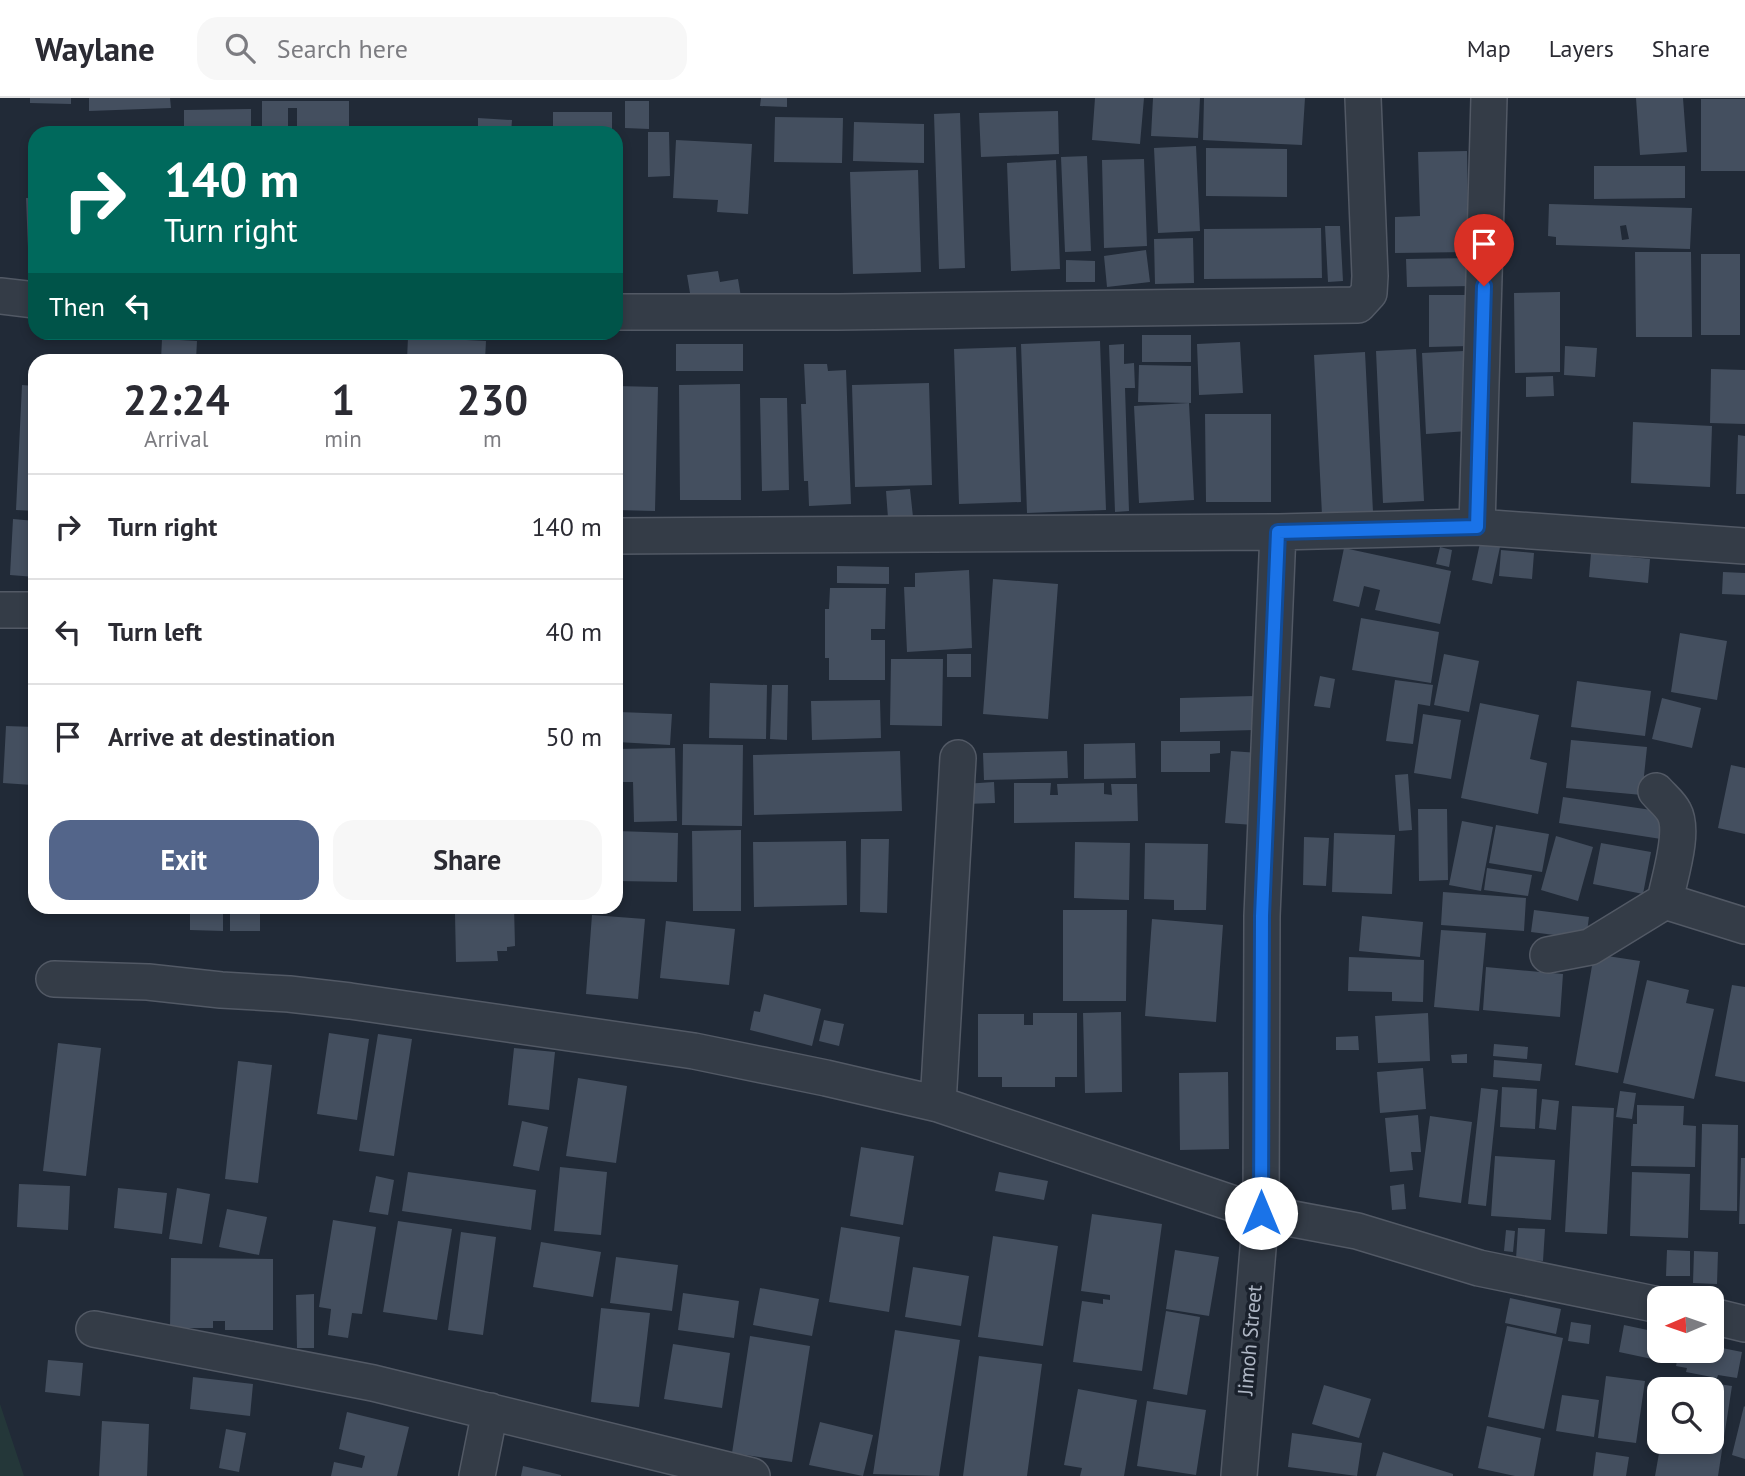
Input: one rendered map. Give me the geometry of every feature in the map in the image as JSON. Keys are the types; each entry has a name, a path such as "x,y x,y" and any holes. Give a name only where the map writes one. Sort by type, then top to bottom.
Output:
{"street":[{"path":"623,312 1357,305 1369,293 1370,276 1363,98"},
{"path":"1477,527 1489,98"},
{"path":"0,296 28,299"},
{"path":"623,536 1278,532 1477,527 1745,546"},
{"name":"Jimoh Street","path":"1239,1476 1261,1213 1262,916 1278,532"},
{"path":"0,610 28,610"},
{"path":"938,1104 958,758"},
{"path":"1548,955 1590,947 1665,901 1678,820 1656,791"},
{"path":"1665,901 1745,926"},
{"path":"54,979 148,982 289,994 517,1023 694,1051 938,1104 1261,1213 1357,1231 1479,1268 1647,1303"},
{"path":"1724,1318 1745,1324"},
{"path":"94,1329 373,1383 752,1476"},
{"path":"477,1476 490,1411"}],"shaded area":[{"path":"0,1404 24,1476 0,1476"}],"building":[{"path":"30,98 71,98 71,104 30,103"},
{"path":"89,98 170,98 171,108 89,111"},
{"path":"761,98 787,98 787,107 760,106"},
{"path":"1095,98 1144,98 1140,144 1092,140"},
{"path":"1153,98 1200,98 1198,138 1151,136"},
{"path":"1204,98 1305,98 1302,145 1203,140"},
{"path":"1636,98 1683,98 1687,152 1640,155"},
{"path":"1701,99 1745,99 1745,171 1701,171"},
{"path":"262,101 349,101 349,126 297,126 297,108 288,108 288,126 262,126"},
{"path":"625,101 649,101 649,129 625,128"},
{"path":"251,109 251,126 184,126 184,110"},
{"path":"1058,111 1059,154 981,157 979,113"},
{"path":"553,112 612,112 612,126 553,126"},
{"path":"960,113 965,268 939,269 934,114"},
{"path":"775,117 843,118 842,163 774,162"},
{"path":"478,118 512,120 512,126 478,126"},
{"path":"854,122 924,124 924,163 853,161"},
{"path":"648,132 669,132 670,176 648,177"},
{"path":"676,140 752,144 748,214 717,212 718,200 673,198"},
{"path":"1196,146 1200,231 1158,233 1154,148"},
{"path":"1206,148 1287,149 1287,197 1206,196"},
{"path":"1467,151 1469,252 1395,253 1395,217 1420,216 1418,152"},
{"path":"1087,156 1091,251 1065,252 1061,157"},
{"path":"1144,159 1147,246 1104,248 1102,160"},
{"path":"1056,160 1060,269 1011,271 1007,163"},
{"path":"1594,166 1685,166 1685,198 1594,199"},
{"path":"918,170 921,272 853,274 850,172"},
{"path":"26,198 28,198 28,248"},
{"path":"1549,204 1692,208 1690,249 1556,245 1556,237 1548,236","holes":["1626,225 1629,239 1622,240 1620,226"]},
{"path":"1325,226 1340,226 1343,281 1328,282"},
{"path":"1321,228 1322,278 1204,279 1204,229"},
{"path":"1193,238 1194,283 1155,284 1154,239"},
{"path":"1146,250 1150,282 1107,287 1104,256"},
{"path":"1635,252 1691,252 1692,337 1636,337"},
{"path":"1701,254 1740,254 1740,335 1701,335"},
{"path":"1473,258 1474,286 1407,287 1406,259"},
{"path":"1066,260 1095,261 1095,282 1066,282"},
{"path":"718,271 720,282 738,279 741,297 692,305 687,275"},
{"path":"1560,292 1560,372 1515,373 1514,293"},
{"path":"1429,295 1470,295 1470,346 1429,347"},
{"path":"1142,335 1191,335 1191,362 1142,362"},
{"path":"162,340 197,341 196,354 161,354"},
{"path":"408,340 486,341 485,354 407,354"},
{"path":"1100,341 1106,510 1027,513 1021,344"},
{"path":"1240,342 1243,393 1199,395 1197,344"},
{"path":"676,344 743,344 743,371 676,371"},
{"path":"1124,344 1124,364 1134,363 1135,388 1125,388 1129,511 1115,512 1109,345"},
{"path":"1565,346 1597,348 1595,377 1564,375"},
{"path":"1016,347 1021,502 959,504 954,349"},
{"path":"1416,349 1424,501 1383,503 1376,351"},
{"path":"1464,351 1468,431 1426,434 1422,353"},
{"path":"1365,352 1373,512 1322,515 1314,355"},
{"path":"804,364 827,364 828,371 846,370 851,504 809,506 808,481 804,481 801,404 806,404"},
{"path":"1139,365 1191,366 1191,403 1138,402"},
{"path":"1711,369 1745,370 1745,424 1710,423"},
{"path":"1553,376 1554,396 1526,397 1526,377"},
{"path":"929,383 932,485 855,487 852,385"},
{"path":"740,384 741,500 680,500 679,385"},
{"path":"22,385 28,385 28,511 16,510"},
{"path":"623,386 658,387 655,511 623,510"},
{"path":"760,398 787,398 789,490 762,491"},
{"path":"1189,403 1194,500 1139,503 1134,406"},
{"path":"1205,414 1271,414 1271,502 1206,502"},
{"path":"1633,422 1712,426 1710,487 1631,483"},
{"path":"1738,435 1745,436 1745,494 1736,494"},
{"path":"910,489 913,517 888,518 886,491"},
{"path":"13,519 28,520 28,576 10,575"},
{"path":"1480,543 1500,547 1492,584 1472,580"},
{"path":"1440,547 1452,550 1449,567 1436,564"},
{"path":"1344,548 1451,571 1440,624 1375,610 1380,590 1364,586 1359,607 1333,601"},
{"path":"1501,550 1534,553 1532,579 1499,576"},
{"path":"1591,553 1650,559 1648,583 1589,577"},
{"path":"837,566 889,567 889,584 837,583"},
{"path":"969,570 972,648 907,652 904,587 915,587 915,573"},
{"path":"1723,572 1745,573 1745,595 1722,594"},
{"path":"993,579 1058,584 1048,719 983,714"},
{"path":"830,588 886,588 885,629 871,629 871,640 885,640 885,680 829,680 829,658 825,658 825,609 829,609"},
{"path":"1361,618 1439,632 1431,683 1352,670"},
{"path":"1680,633 1727,641 1717,700 1671,692"},
{"path":"947,654 971,654 971,677 947,677"},
{"path":"1444,654 1479,661 1469,712 1434,705"},
{"path":"891,659 943,659 942,726 890,725"},
{"path":"1320,676 1335,679 1330,708 1314,706"},
{"path":"1395,680 1433,685 1430,706 1418,704 1413,744 1386,741"},
{"path":"1577,681 1651,691 1645,736 1571,727"},
{"path":"710,683 767,685 766,739 709,738"},
{"path":"772,685 788,685 787,740 770,739"},
{"path":"1254,696 1255,730 1180,732 1180,698"},
{"path":"1662,698 1701,708 1692,748 1652,739"},
{"path":"880,700 881,738 812,740 811,701"},
{"path":"1480,703 1539,715 1530,759 1547,763 1538,814 1461,798"},
{"path":"623,712 672,714 670,745 623,742"},
{"path":"1423,714 1461,720 1451,779 1414,773"},
{"path":"6,726 28,727 28,785 3,783"},
{"path":"1571,740 1647,747 1642,795 1566,788"},
{"path":"1161,741 1220,741 1220,753 1210,754 1210,772 1161,772"},
{"path":"1135,743 1136,778 1084,779 1084,744"},
{"path":"683,744 743,745 742,826 682,825"},
{"path":"675,748 677,821 634,822 633,782 623,782 623,749"},
{"path":"900,751 902,811 754,815 753,755"},
{"path":"1067,751 1068,778 984,780 983,753"},
{"path":"1231,751 1259,753 1254,825 1225,823"},
{"path":"1731,765 1745,768 1745,834 1718,828"},
{"path":"1408,774 1412,830 1399,831 1395,775"},
{"path":"994,782 995,803 965,804 964,784"},
{"path":"1014,783 1051,783 1050,795 1058,795 1057,784 1104,783 1104,794 1112,795 1111,784 1137,784 1138,821 1014,823"},
{"path":"1563,797 1665,812 1661,839 1559,823"},
{"path":"1418,809 1447,809 1448,880 1419,881"},
{"path":"1462,821 1493,827 1481,891 1449,885"},
{"path":"1496,825 1549,834 1542,872 1489,863"},
{"path":"741,830 741,911 693,911 692,831"},
{"path":"623,831 678,833 677,882 623,881"},
{"path":"1334,833 1395,835 1392,894 1332,892"},
{"path":"1556,836 1593,847 1578,901 1541,890"},
{"path":"1304,837 1329,838 1326,886 1303,885"},
{"path":"861,839 889,839 887,913 860,912"},
{"path":"846,841 847,905 754,907 753,842"},
{"path":"1075,842 1130,843 1129,900 1074,898"},
{"path":"1145,843 1208,844 1206,910 1174,910 1174,900 1144,899"},
{"path":"1601,843 1651,852 1643,894 1593,884"},
{"path":"1487,868 1532,875 1528,896 1484,890"},
{"path":"1443,892 1526,898 1524,931 1441,925"},
{"path":"1063,910 1127,910 1126,1001 1063,1001"},
{"path":"1534,910 1589,917 1586,939 1531,932"},
{"path":"190,914 223,914 223,931 190,930"},
{"path":"230,914 260,914 260,931 230,931"},
{"path":"455,914 514,914 515,946 507,947 507,951 497,951 498,961 456,962"},
{"path":"592,915 645,919 638,999 586,994"},
{"path":"1362,916 1423,922 1420,957 1359,951"},
{"path":"1152,919 1223,925 1216,1022 1145,1016"},
{"path":"666,921 735,929 729,985 660,978"},
{"path":"1441,930 1486,933 1479,1011 1434,1007"},
{"path":"1594,954 1640,961 1618,1073 1575,1065"},
{"path":"1349,957 1424,960 1423,1002 1392,1001 1392,992 1348,991"},
{"path":"1486,967 1563,974 1560,1017 1483,1010"},
{"path":"1647,980 1689,990 1686,1003 1714,1009 1694,1099 1623,1083"},
{"path":"1732,985 1745,987 1745,1082 1715,1076"},
{"path":"764,994 821,1009 812,1046 750,1030 754,1011 760,1012"},
{"path":"1121,1012 1122,1092 1085,1093 1083,1013"},
{"path":"1033,1013 1077,1013 1077,1077 1055,1077 1055,1087 1002,1087 1002,1077 978,1077 978,1014 1024,1014 1024,1025 1033,1025"},
{"path":"1428,1013 1430,1061 1378,1063 1375,1016"},
{"path":"824,1020 844,1024 839,1046 819,1041"},
{"path":"329,1033 369,1039 357,1120 317,1114"},
{"path":"378,1034 412,1039 394,1156 359,1151"},
{"path":"1358,1036 1359,1050 1336,1050 1336,1037"},
{"path":"58,1043 101,1048 86,1176 43,1171"},
{"path":"1494,1044 1528,1047 1527,1059 1493,1056"},
{"path":"514,1048 555,1052 549,1110 508,1105"},
{"path":"1467,1054 1467,1063 1452,1063 1451,1055"},
{"path":"1494,1060 1542,1064 1540,1081 1493,1077"},
{"path":"238,1061 272,1065 258,1183 225,1179"},
{"path":"1423,1068 1426,1109 1380,1113 1377,1072"},
{"path":"1228,1072 1229,1149 1180,1150 1179,1073"},
{"path":"578,1078 627,1086 616,1163 566,1156"},
{"path":"1502,1087 1537,1089 1535,1129 1500,1127"},
{"path":"1481,1088 1498,1090 1486,1206 1468,1204"},
{"path":"1620,1091 1636,1093 1632,1119 1616,1117"},
{"path":"1542,1099 1559,1101 1556,1130 1539,1128"},
{"path":"1637,1105 1684,1106 1683,1125 1696,1126 1695,1167 1631,1166 1633,1124 1637,1124"},
{"path":"1572,1106 1614,1108 1607,1234 1565,1232"},
{"path":"1418,1115 1421,1152 1411,1152 1413,1170 1390,1172 1385,1118"},
{"path":"1430,1116 1472,1122 1461,1203 1419,1197"},
{"path":"522,1121 548,1127 539,1171 513,1166"},
{"path":"1702,1124 1738,1125 1737,1211 1700,1210"},
{"path":"861,1147 914,1156 903,1225 850,1216"},
{"path":"1495,1156 1555,1160 1551,1220 1491,1216"},
{"path":"1741,1158 1745,1158 1745,1224 1739,1224"},
{"path":"560,1167 607,1172 601,1235 554,1231"},
{"path":"408,1172 536,1190 531,1230 402,1211"},
{"path":"999,1172 1048,1181 1044,1200 995,1191"},
{"path":"1632,1172 1690,1174 1688,1238 1630,1236"},
{"path":"376,1176 394,1180 388,1215 369,1212"},
{"path":"19,1184 70,1186 68,1230 17,1227"},
{"path":"1404,1184 1406,1209 1392,1210 1390,1186"},
{"path":"118,1188 167,1193 162,1234 114,1228"},
{"path":"177,1188 210,1194 202,1244 169,1239"},
{"path":"227,1209 267,1217 259,1255 219,1247"},
{"path":"1092,1214 1162,1224 1142,1371 1073,1362 1082,1301 1103,1304 1103,1299 1110,1300 1110,1295 1081,1291"},
{"path":"333,1220 376,1227 362,1314 352,1313 348,1338 328,1335 331,1309 319,1307"},
{"path":"398,1221 452,1229 437,1320 383,1312"},
{"path":"841,1227 900,1237 889,1312 829,1302"},
{"path":"1518,1228 1545,1229 1543,1261 1516,1259"},
{"path":"1506,1230 1515,1231 1513,1252 1504,1251"},
{"path":"461,1232 496,1237 483,1335 448,1330"},
{"path":"993,1236 1058,1246 1043,1346 978,1337"},
{"path":"541,1242 601,1252 593,1297 533,1287"},
{"path":"1175,1250 1219,1257 1209,1316 1166,1309"},
{"path":"1667,1250 1690,1251 1690,1276 1666,1276"},
{"path":"1694,1251 1718,1252 1717,1284 1693,1283"},
{"path":"616,1257 678,1265 672,1311 610,1303"},
{"path":"171,1258 273,1259 273,1330 225,1330 225,1321 213,1321 213,1328 170,1328"},
{"path":"913,1267 969,1276 961,1326 905,1317"},
{"path":"760,1288 819,1299 812,1336 753,1325"},
{"path":"683,1293 739,1301 734,1338 678,1330"},
{"path":"314,1294 314,1348 297,1348 296,1295"},
{"path":"1510,1298 1561,1309 1556,1334 1505,1323"},
{"path":"601,1308 650,1313 639,1407 591,1402"},
{"path":"1166,1311 1200,1317 1187,1395 1153,1389"},
{"path":"1571,1322 1591,1325 1589,1344 1568,1341"},
{"path":"1624,1325 1647,1330 1647,1358 1619,1352"},
{"path":"1507,1326 1563,1338 1544,1429 1488,1417"},
{"path":"895,1330 960,1340 939,1476 873,1474"},
{"path":"750,1336 810,1346 792,1462 732,1453"},
{"path":"673,1344 730,1353 722,1408 664,1399"},
{"path":"1724,1348 1742,1352 1737,1378 1686,1372 1687,1368 1676,1366 1677,1363 1724,1363"},
{"path":"979,1356 1042,1364 1027,1476 963,1476"},
{"path":"48,1360 83,1363 80,1396 45,1392"},
{"path":"1606,1376 1645,1381 1636,1443 1598,1438"},
{"path":"193,1377 253,1384 250,1416 190,1409"},
{"path":"1324,1385 1371,1399 1359,1438 1312,1424"},
{"path":"1724,1385 1732,1386 1724,1437"},
{"path":"1078,1389 1137,1400 1124,1476 1080,1476 1082,1468 1064,1465"},
{"path":"1562,1395 1599,1400 1594,1437 1556,1431"},
{"path":"1147,1401 1206,1410 1196,1475 1137,1466"},
{"path":"1745,1407 1745,1459 1732,1455"},
{"path":"347,1412 409,1427 397,1476 331,1476 334,1462 362,1468 365,1456 339,1449"},
{"path":"102,1421 149,1424 147,1476 99,1476"},
{"path":"820,1422 873,1435 863,1476 809,1465"},
{"path":"1487,1426 1541,1438 1534,1476 1515,1476 1478,1468"},
{"path":"226,1429 246,1433 239,1472 219,1468"},
{"path":"1292,1433 1362,1443 1357,1476 1288,1467"},
{"path":"1383,1452 1453,1474 1453,1476 1376,1476"},
{"path":"1596,1452 1629,1457 1626,1476 1593,1476"},
{"path":"1659,1454 1721,1454 1718,1476 1655,1476"},
{"path":"523,1466 561,1475 561,1476 521,1476"}],"route":[{"path":"1261,1213 1262,916 1278,532 1477,527 1484,286"}]}
